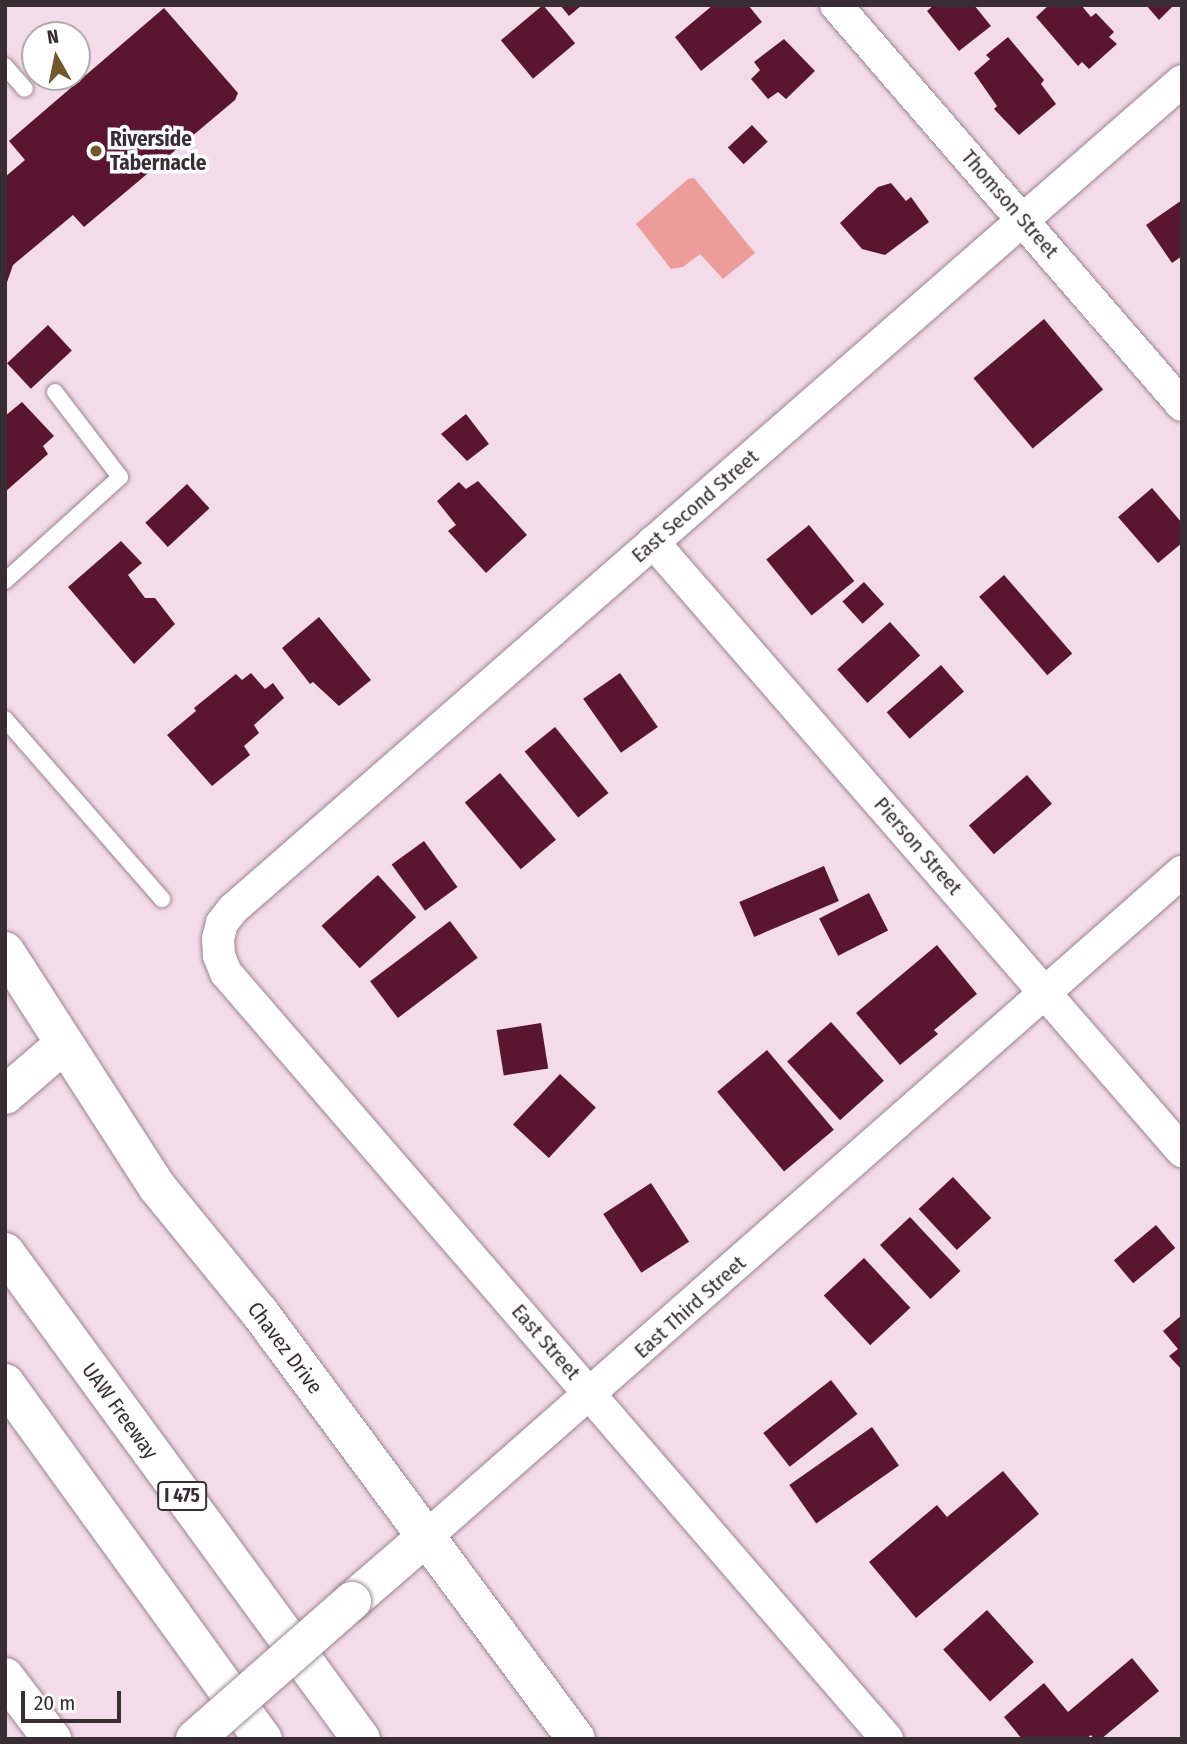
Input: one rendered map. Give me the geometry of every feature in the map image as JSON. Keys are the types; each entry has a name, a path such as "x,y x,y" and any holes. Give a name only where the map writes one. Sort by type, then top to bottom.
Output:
{"main road":[{"name":"Chavez Drive","path":"5,951 63,1045 158,1188 260,1313 576,1739"},
{"path":"5,1095 63,1045"},
{"name":"UAW Freeway","path":"5,1252 361,1739"},
{"path":"5,1383 263,1739"},
{"name":"East Third Street","path":"195,1739 426,1537"},
{"path":"5,1677 52,1739"}],"street":[{"name":"Thomson Street","path":"836,5 1182,404"},
{"name":"East Second Street","path":"218,939 222,923 233,909 1182,81"},
{"name":"Pierson Street","path":"653,542 1182,1151"},
{"name":"East Third Street","path":"426,1537 592,1394 1182,872"},
{"name":"East Street","path":"218,939 219,956 226,973 887,1739"}],"lane":[{"path":"5,66 21,84"},
{"path":"5,581 120,477 55,392"},
{"path":"5,719 162,899"}],"shaded area":[{"path":"694,178 755,253 723,279 700,254 683,267 671,269 636,224 688,179"}],"building":[{"path":"543,5 575,43 533,79 501,40"},
{"path":"560,5 582,5 569,16"},
{"path":"713,5 748,5 762,22 701,71 675,37"},
{"path":"934,5 974,5 991,26 959,51 927,11"},
{"path":"1049,5 1081,5 1091,17 1096,13 1114,32 1109,37 1117,44 1089,69 1082,62 1078,66 1036,17"},
{"path":"1146,5 1174,5 1159,20"},
{"name":"Riverside Tabernacle","path":"164,8 238,93 235,100 84,227 73,215 13,265 5,288 5,177 25,160 9,141 67,91 91,91 91,71"},
{"path":"1008,37 1044,80 1041,84 1056,104 1019,135 994,109 997,106 974,73 990,59 986,55"},
{"path":"784,39 815,71 786,99 778,92 768,99 751,79 760,70 754,62"},
{"path":"752,125 768,142 744,164 728,148"},
{"path":"891,183 906,201 911,197 929,222 885,255 862,249 840,223 878,187"},
{"path":"1182,200 1182,256 1172,263 1146,225"},
{"path":"1044,319 1103,389 1033,449 974,378"},
{"path":"48,325 72,351 31,389 7,363"},
{"path":"22,402 54,436 43,446 48,454 5,492 5,416"},
{"path":"466,414 489,444 467,461 441,434"},
{"path":"478,481 527,535 486,573 448,531 456,525 437,501 459,482 466,489"},
{"path":"187,484 210,508 168,547 145,523"},
{"path":"1152,488 1182,523 1182,543 1158,563 1118,517"},
{"path":"809,525 854,581 812,616 766,560"},
{"path":"121,541 142,563 128,575 145,598 155,598 175,624 134,664 68,587"},
{"path":"1004,575 1072,653 1047,675 979,597"},
{"path":"864,582 884,604 863,624 842,601"},
{"path":"319,617 371,680 339,706 313,682 310,684 282,648"},
{"path":"890,622 920,655 867,703 837,670"},
{"path":"941,665 964,691 910,739 887,712"},
{"path":"251,673 265,689 273,683 284,698 254,725 259,733 244,746 250,755 212,786 167,735 196,711 194,708 236,674 242,680"},
{"path":"620,673 658,727 621,753 583,699"},
{"path":"555,727 608,793 578,818 525,752"},
{"path":"500,773 556,840 521,869 465,803"},
{"path":"1027,775 1052,804 994,854 969,826"},
{"path":"424,841 458,887 425,911 392,865"},
{"path":"824,866 839,901 754,937 739,902"},
{"path":"378,875 416,917 360,968 322,926"},
{"path":"869,893 888,930 838,956 819,918"},
{"path":"450,921 478,958 398,1018 370,981"},
{"path":"937,945 977,994 934,1030 938,1034 900,1065 856,1013"},
{"path":"831,1022 884,1081 840,1120 787,1061"},
{"path":"541,1023 548,1068 504,1075 497,1030"},
{"path":"767,1050 834,1130 784,1171 717,1092"},
{"path":"560,1074 596,1107 549,1158 513,1124"},
{"path":"953,1177 991,1218 957,1250 919,1209"},
{"path":"651,1183 689,1242 641,1273 603,1214"},
{"path":"910,1217 960,1271 930,1299 880,1245"},
{"path":"1156,1225 1175,1248 1133,1283 1114,1260"},
{"path":"864,1258 910,1308 870,1345 824,1296"},
{"path":"1182,1315 1182,1370 1169,1356 1178,1349 1163,1331"},
{"path":"831,1380 857,1414 790,1467 763,1433"},
{"path":"872,1427 899,1466 816,1523 789,1485"},
{"path":"1003,1471 1039,1514 916,1618 869,1562 937,1505 947,1517"},
{"path":"987,1610 1034,1662 990,1701 943,1649"},
{"path":"1132,1658 1159,1691 1101,1739 1094,1739 1091,1735 1086,1739 1022,1739 1004,1717 1044,1683 1068,1712"}],"place":[{"name":"Riverside Tabernacle","path":"96,151"}]}
